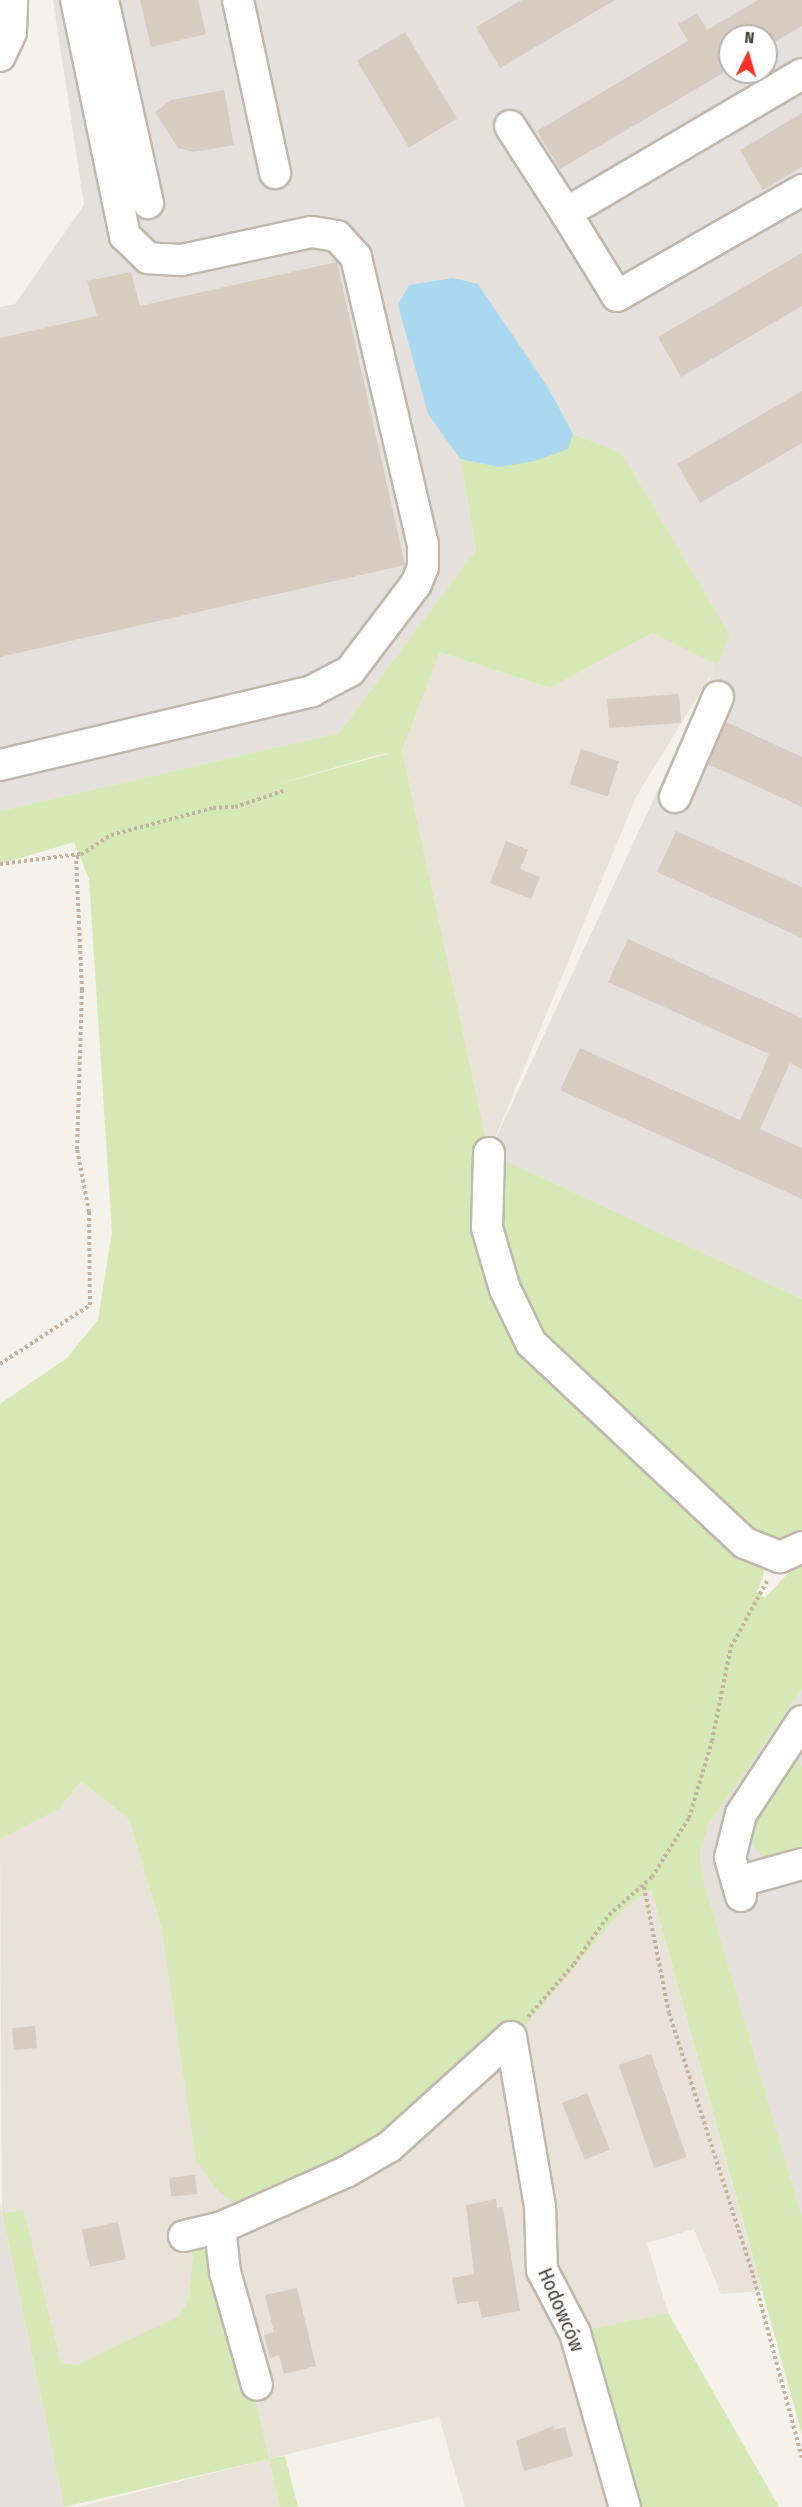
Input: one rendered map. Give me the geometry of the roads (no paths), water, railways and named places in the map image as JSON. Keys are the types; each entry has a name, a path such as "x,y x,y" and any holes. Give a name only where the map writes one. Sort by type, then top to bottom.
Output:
{"street":[{"path":"0,56 11,32 12,0"},
{"path":"0,765 312,691 350,671 416,584 423,567 423,545 357,258 338,236 311,232 181,260 148,258 125,236 76,0"},
{"path":"103,0 148,203"},
{"path":"238,0 275,173"},
{"path":"566,213 802,74"},
{"path":"510,126 617,296 802,190"},
{"path":"675,797 718,697"},
{"path":"489,1153 487,1228 505,1289 531,1342 745,1543 791,1552"},
{"path":"802,1721 741,1814 730,1858 739,1889 802,1864"},
{"name":"Hodowców","path":"220,2228 346,2172 389,2147 511,2037 540,2206 542,2270 575,2333 624,2507"},
{"path":"184,2236 220,2228 225,2272 257,2385"}],"water":[{"path":"453,278 478,284 549,389 573,434 568,449 535,461 498,467 460,459 428,414 398,305 409,285"}]}
